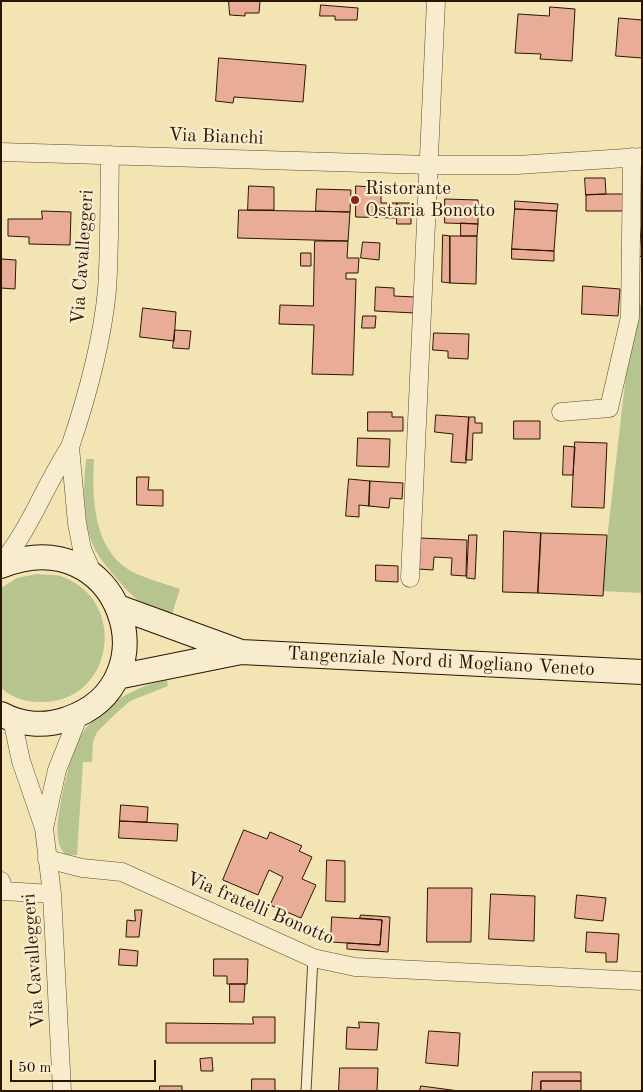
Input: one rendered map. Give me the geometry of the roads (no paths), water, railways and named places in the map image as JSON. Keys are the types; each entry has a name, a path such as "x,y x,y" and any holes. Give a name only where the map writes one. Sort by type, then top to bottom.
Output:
{"main road":[{"path":"1,565 18,559 37,556 57,558 76,564 93,574 108,589 118,607 124,624 125,642 123,660 117,677 94,706 79,716 57,723 34,724 7,716"},
{"path":"118,607 241,652"},
{"path":"117,677 241,652"},
{"name":"Tangenziale Nord di Mogliano Veneto","path":"241,652 642,672"}],"street":[{"path":"410,578 436,1"},
{"name":"Via Bianchi","path":"1,152 430,165 518,165 637,157"},
{"name":"Via Cavalleggeri","path":"70,446 79,419 101,329 107,290 110,155"},
{"path":"561,412 610,408 630,317 637,157"},
{"path":"1,565 20,539 52,475 70,446"},
{"path":"70,446 77,523 82,549 93,574"},
{"path":"7,716 44,828"},
{"path":"44,828 57,770 79,716"},
{"name":"Via Cavalleggeri","path":"44,828 52,894 62,1091"},
{"name":"Via fratelli Bonotto","path":"48,859 82,868 122,872 313,958 355,967 642,981"},
{"path":"1,881 4,891 52,894"}],"lane":[{"path":"306,1091 313,958"}],"place":[{"name":"Ristorante Ostaria Bonotto","path":"355,200"}]}
